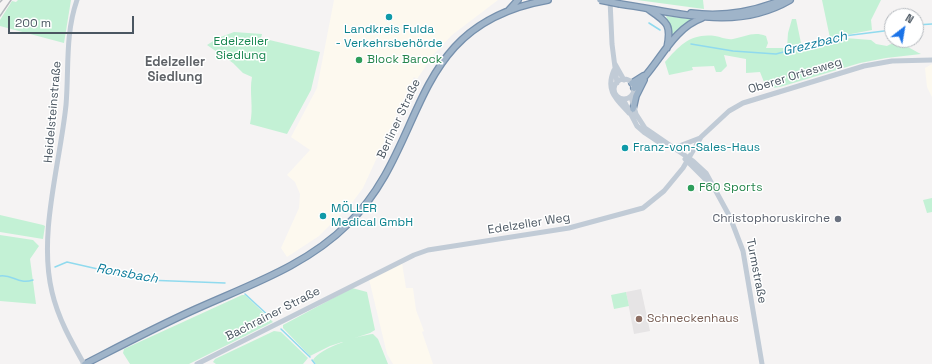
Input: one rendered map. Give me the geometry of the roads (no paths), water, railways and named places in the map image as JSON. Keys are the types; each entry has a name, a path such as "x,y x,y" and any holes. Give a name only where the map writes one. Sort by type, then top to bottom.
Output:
{"highway":[{"path":"507,11 518,0"},
{"name":"Berliner Straße","path":"84,364 160,326 298,262 331,240 360,211 387,172 423,93 438,67 454,48 472,31 507,11 548,0"},
{"path":"597,0 646,7 702,18 728,18 752,14 772,8 790,0"},
{"path":"657,9 701,14 732,13 770,5 782,0"},
{"path":"646,7 667,24 669,34 666,49"},
{"path":"632,111 638,93 648,73 666,49 685,27 702,18"},
{"path":"633,86 648,73"}],"main road":[{"name":"Heidelsteinstraße","path":"77,0 71,26 64,130 49,226 48,254 51,290 60,319 84,364"},
{"path":"610,0 614,70 617,84 616,93 619,98 624,99 631,97 633,86 624,80 614,63"},
{"name":"Oberer Ortesweg","path":"688,159 701,137 729,111 748,101 864,66 892,61 931,60"},
{"path":"614,70 612,75 612,93 614,98 632,111"},
{"path":"617,84 624,80"},
{"name":"Turmstraße","path":"631,97 632,111 641,123 648,130 706,173 730,217 741,242 762,364"},
{"name":"Turmstraße","path":"624,99 645,133 688,159"},
{"path":"674,148 701,137"},
{"name":"Edelzeller Weg","path":"358,282 414,255 428,250 569,228 643,208 659,197 688,159"},
{"name":"Bachrainer Straße","path":"197,364 358,282"}],"waterway":[{"path":"649,23 660,30"},
{"name":"Grezzbach","path":"924,24 932,24"},
{"name":"Grezzbach","path":"691,44 733,51 776,54 844,36 884,31"},
{"name":"Ronsbach","path":"55,267 67,262 146,280 225,283"},
{"name":"Ronsbach","path":"0,276 9,276 23,281 33,280"},
{"name":"Ronsbach","path":"245,294 271,318"},
{"name":"Ronsbach","path":"281,329 310,357"},
{"name":"Ronsbach","path":"312,360 315,364"}],"railway":[{"path":"0,16 11,0"}],"place":[{"name":"Landkreis Fulda - Verkehrsbehörde","path":"389,17"},
{"name":"Block Barock","path":"359,60"},
{"name":"Franz-von-Sales-Haus","path":"625,148"},
{"name":"F60 Sports","path":"691,188"},
{"name":"MÖLLER Medical GmbH","path":"323,216"},
{"name":"Christophoruskirche","path":"838,219"},
{"name":"Schneckenhaus","path":"639,319"}],"district":[{"name":"Edelzeller Siedlung","path":"175,70"}]}
